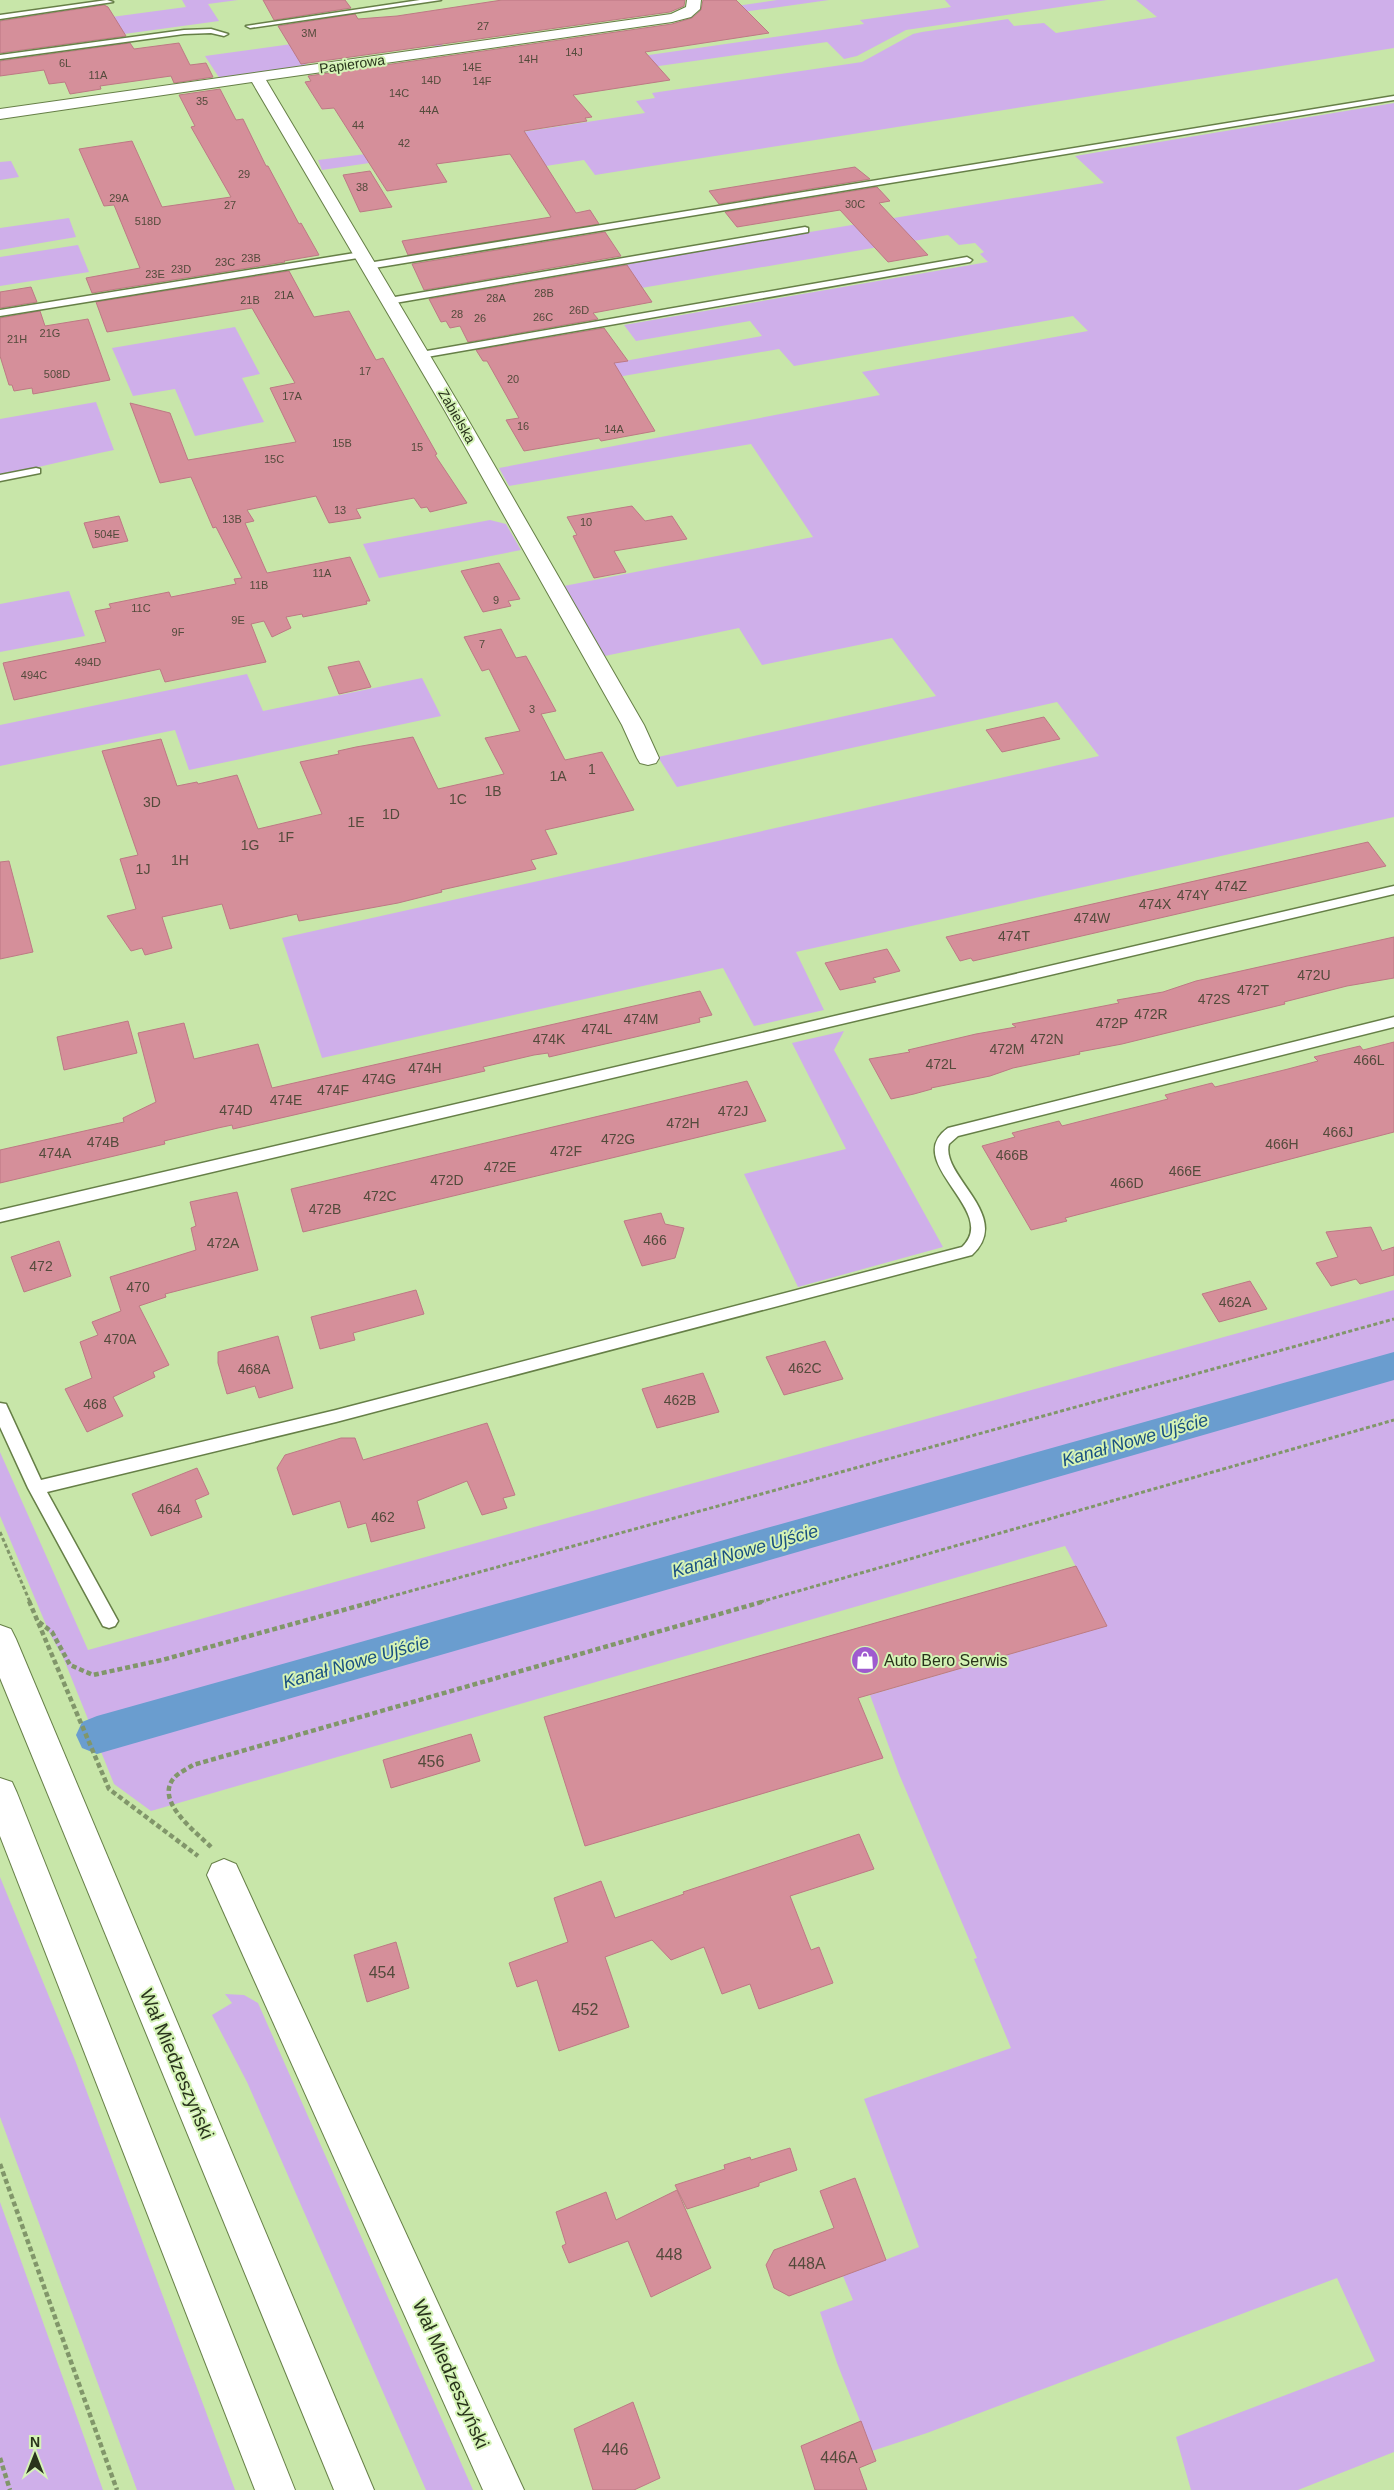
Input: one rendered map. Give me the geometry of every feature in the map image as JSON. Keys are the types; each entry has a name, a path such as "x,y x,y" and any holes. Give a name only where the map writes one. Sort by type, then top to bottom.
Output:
{"street":[{"name":"Papierowa","path":"0,114 672,18 686,14 693,9 694,0"},
{"name":"Zabielska","path":"257,78 421,355 628,717 648,758"},
{"name":"Wał Miedzeszyński","path":"0,1639 354,2490"},
{"path":"0,1792 276,2490"},
{"name":"Wał Miedzeszyński","path":"224,1875 504,2490"}],"lane":[{"path":"250,26 437,0"},
{"path":"0,17 109,2"},
{"path":"0,56 184,32 211,31 224,34"},
{"path":"155,296 1394,98"},
{"path":"389,301 805,230"},
{"path":"421,355 967,260"},
{"path":"0,313 365,261"},
{"path":"0,478 36,471"},
{"path":"0,1216 1394,890"},
{"path":"36,1488 336,1416 958,1254 974,1247 980,1234 972,1210 942,1159 940,1151 945,1137 953,1132 1394,1022"},
{"path":"0,1409 36,1488 109,1621"}],"path":[{"path":"39,1622 52,1632 70,1665 93,1675 162,1660 1394,1319"},
{"path":"224,1875 226,1862 173,1809 168,1794 173,1779 193,1765 1394,1420"},
{"path":"0,2164 117,2490"},
{"path":"0,2458 10,2490"}],"shaded area":[{"path":"182,0 238,0 208,4 219,21 0,51 0,32 186,7"},
{"path":"777,0 829,0 715,16 708,10"},
{"path":"945,0 1107,0 906,30 857,56 844,59 827,42 631,70 621,59 864,24 860,20 951,7"},
{"path":"1136,0 1394,0 1394,48 595,175 584,160 546,166 526,140 322,170 318,160 438,145 645,113 636,101 655,98 652,93 862,62 913,34 922,32 1008,19 1014,26 1044,23 1056,33 1157,17"},
{"path":"429,25 444,47 424,45 313,59 301,68 220,79 205,56"},
{"path":"1394,103 1394,817 796,952 824,1010 754,1026 723,968 322,1058 282,938 1099,756 1057,702 677,787 658,757 936,696 892,638 762,665 739,628 600,657 564,586 813,537 751,444 509,486 499,468 880,395 862,372 1088,331 1073,316 794,366 779,349 583,383 575,370 762,336 750,321 636,341 624,325 988,262 980,254 984,252 975,243 959,245 948,235 601,295 582,270 1104,183 1075,156"},
{"path":"11,161 19,177 0,180 0,162"},
{"path":"69,218 76,237 0,250 0,228"},
{"path":"78,245 89,272 0,286 0,257"},
{"path":"235,327 260,374 242,378 264,422 195,436 175,389 133,396 112,348"},
{"path":"96,402 114,450 0,474 0,419"},
{"path":"490,520 506,524 521,550 379,578 363,544"},
{"path":"69,591 85,636 0,652 0,604"},
{"path":"247,674 263,711 422,678 441,716 189,770 175,730 0,766 0,725"},
{"path":"844,1031 834,1050 943,1247 798,1287 744,1174 846,1149 792,1043"},
{"path":"1394,1290 1394,2452 1298,2490 1191,2490 1176,2437 1375,2361 1337,2278 927,2433 872,2451 837,2363 820,2312 853,2300 843,2276 919,2247 864,2099 1011,2048 974,1959 977,1958 899,1774 870,1695 1107,1626 1065,1546 151,1811 114,1784 63,1657 50,1634 0,1516 0,1452 88,1650"},
{"path":"0,1877 75,2060 235,2490 137,2490 0,2117"},
{"path":"225,1994 244,1995 258,2003 473,2490 426,2490 247,2082 212,2015 232,2003"},
{"path":"0,2202 103,2490 0,2490"}],"building":[{"path":"263,0 345,0 351,8 274,20"},
{"path":"502,0 685,0 684,6 670,12 301,64 278,26 355,14 358,19 397,16"},
{"path":"703,0 736,0 769,33 645,52 670,80 573,95 592,117 585,118 587,121 524,131 576,213 590,210 599,224 408,255 402,241 551,217 510,154 436,164 447,182 387,191 334,108 322,109 305,82 311,81 308,76 672,24 692,18 701,10"},
{"path":"104,5 108,7 126,36 0,53 0,21"},
{"path":"130,43 134,49 179,43 190,65 206,63 213,77 174,83 171,76 100,86 101,89 70,94 65,82 49,84 44,70 0,76 0,61"},
{"path":"220,89 236,120 243,119 266,166 268,166 299,224 301,223 319,255 92,293 86,278 140,268 114,205 104,206 79,149 132,141 162,207 231,197 191,127 195,126 179,95"},
{"path":"855,167 870,179 719,204 709,191"},
{"path":"370,171 392,207 360,212 343,175"},
{"path":"877,187 890,201 879,203 928,255 888,262 840,210 737,227 725,212"},
{"path":"605,232 621,256 424,290 412,264"},
{"path":"627,265 652,302 593,313 598,319 468,342 460,326 450,328 446,321 441,322 429,299"},
{"path":"289,271 314,317 349,311 376,360 383,358 437,454 435,455 467,503 430,512 427,507 421,508 414,498 356,509 361,518 329,523 316,496 247,510 254,521 245,523 267,573 350,557 370,601 366,601 367,604 303,617 302,614 286,617 291,628 272,637 264,621 251,624 266,662 165,682 160,669 14,700 3,663 106,642 95,611 111,608 109,604 169,592 171,597 236,584 234,579 242,578 216,527 213,528 191,477 160,483 130,403 170,413 188,460 296,442 270,388 295,383 252,308 107,332 96,302"},
{"path":"31,287 37,302 0,308 0,292"},
{"path":"40,311 45,326 88,319 110,380 33,394 32,388 14,391 12,385 9,385 0,356 0,318"},
{"path":"604,328 628,361 614,363 655,431 601,441 599,438 524,451 506,420 519,418 487,361 483,361 476,350"},
{"path":"632,506 645,521 672,516 687,539 614,551 626,572 594,578 573,536 577,535 567,517"},
{"path":"119,516 128,541 93,548 84,523"},
{"path":"499,563 520,599 508,601 511,606 483,612 461,571"},
{"path":"501,629 516,658 526,656 556,711 541,714 565,760 602,752 634,810 545,830 557,854 531,860 536,869 441,890 442,892 398,903 299,921 297,914 230,929 222,904 162,917 172,948 145,955 142,948 131,951 107,916 136,909 120,859 138,855 102,751 161,739 177,786 197,782 198,784 237,775 258,829 322,814 300,762 339,754 338,751 413,737 438,789 504,774 485,738 520,731 489,669 482,671 464,637"},
{"path":"359,661 371,687 339,694 328,667"},
{"path":"1044,717 1060,739 1002,752 986,730"},
{"path":"1368,842 1386,866 973,961 971,958 960,961 946,937"},
{"path":"9,861 33,952 0,959 0,862"},
{"path":"1394,937 1394,978 1347,986 1284,1002 1285,1004 1122,1044 1079,1052 1080,1054 1013,1068 990,1076 931,1088 914,1094 891,1099 869,1059 910,1052 908,1050 1016,1027 1012,1024 1119,1003 1117,1000 1163,992 1196,981"},
{"path":"887,949 900,971 873,978 876,982 840,990 825,963"},
{"path":"700,991 712,1015 699,1018 700,1022 549,1057 548,1053 534,1055 483,1067 485,1071 233,1129 232,1125 218,1128 164,1141 165,1144 0,1183 0,1150 124,1122 123,1118 156,1102 138,1033 184,1023 194,1059 258,1044 272,1088"},
{"path":"128,1021 137,1053 64,1070 57,1037"},
{"path":"1394,1042 1394,1132 1065,1218 1067,1221 1031,1230 982,1146 1015,1137 1012,1133 1059,1121 1062,1126 1168,1099 1165,1095 1212,1083 1215,1087 1318,1061 1314,1057 1360,1046 1363,1050"},
{"path":"747,1081 766,1121 303,1232 291,1189"},
{"path":"237,1192 258,1270 165,1294 166,1297 139,1306 169,1365 153,1372 155,1377 113,1397 123,1416 87,1432 65,1389 92,1378 80,1342 98,1335 92,1322 121,1311 110,1277 196,1250 191,1228 196,1226 190,1202"},
{"path":"661,1213 665,1224 684,1228 675,1258 642,1266 624,1221"},
{"path":"1371,1227 1382,1251 1394,1247 1394,1275 1360,1284 1356,1279 1331,1286 1316,1263 1338,1257 1326,1232"},
{"path":"59,1241 71,1276 24,1292 11,1257"},
{"path":"1250,1281 1267,1309 1219,1322 1202,1294"},
{"path":"416,1290 424,1314 353,1333 355,1340 320,1349 311,1317"},
{"path":"278,1336 293,1388 259,1398 255,1386 227,1394 218,1363 218,1352"},
{"path":"825,1341 843,1379 784,1395 766,1357"},
{"path":"703,1373 719,1412 657,1428 642,1389"},
{"path":"487,1423 515,1495 503,1498 507,1508 482,1515 467,1481 417,1501 425,1528 371,1542 366,1523 348,1528 340,1501 293,1515 277,1468 285,1455 341,1438 355,1438 363,1460"},
{"path":"197,1468 209,1494 195,1500 202,1517 151,1536 132,1494"},
{"name":"Auto Bero Serwis","path":"1076,1566 1107,1626 858,1698 883,1758 585,1846 544,1717"},
{"path":"471,1734 480,1761 391,1788 383,1760"},
{"path":"859,1834 874,1869 790,1896 811,1950 819,1947 833,1983 759,2009 750,1984 722,1994 704,1947 671,1960 652,1940 605,1957 629,2027 559,2051 537,1980 517,1987 509,1963 568,1942 554,1898 601,1881 615,1918 684,1894 683,1892"},
{"path":"396,1942 409,1988 367,2002 354,1955"},
{"path":"790,2148 797,2170 759,2183 759,2186 687,2209 675,2185 725,2169 724,2165 750,2157 751,2160"},
{"path":"855,2178 886,2260 789,2296 774,2288 766,2265 774,2250 834,2228 820,2191"},
{"path":"677,2190 711,2268 651,2297 628,2241 569,2263 562,2246 566,2244 556,2212 606,2192 616,2220"},
{"path":"633,2402 660,2478 634,2490 593,2490 574,2429"},
{"path":"861,2421 876,2461 859,2468 867,2490 815,2490 801,2446"}],"waterway":[{"name":"Kanał Nowe Ujście","path":"97,1735 1394,1366"}],"place":[{"name":"Auto Bero Serwis","path":"865,1660"}]}
